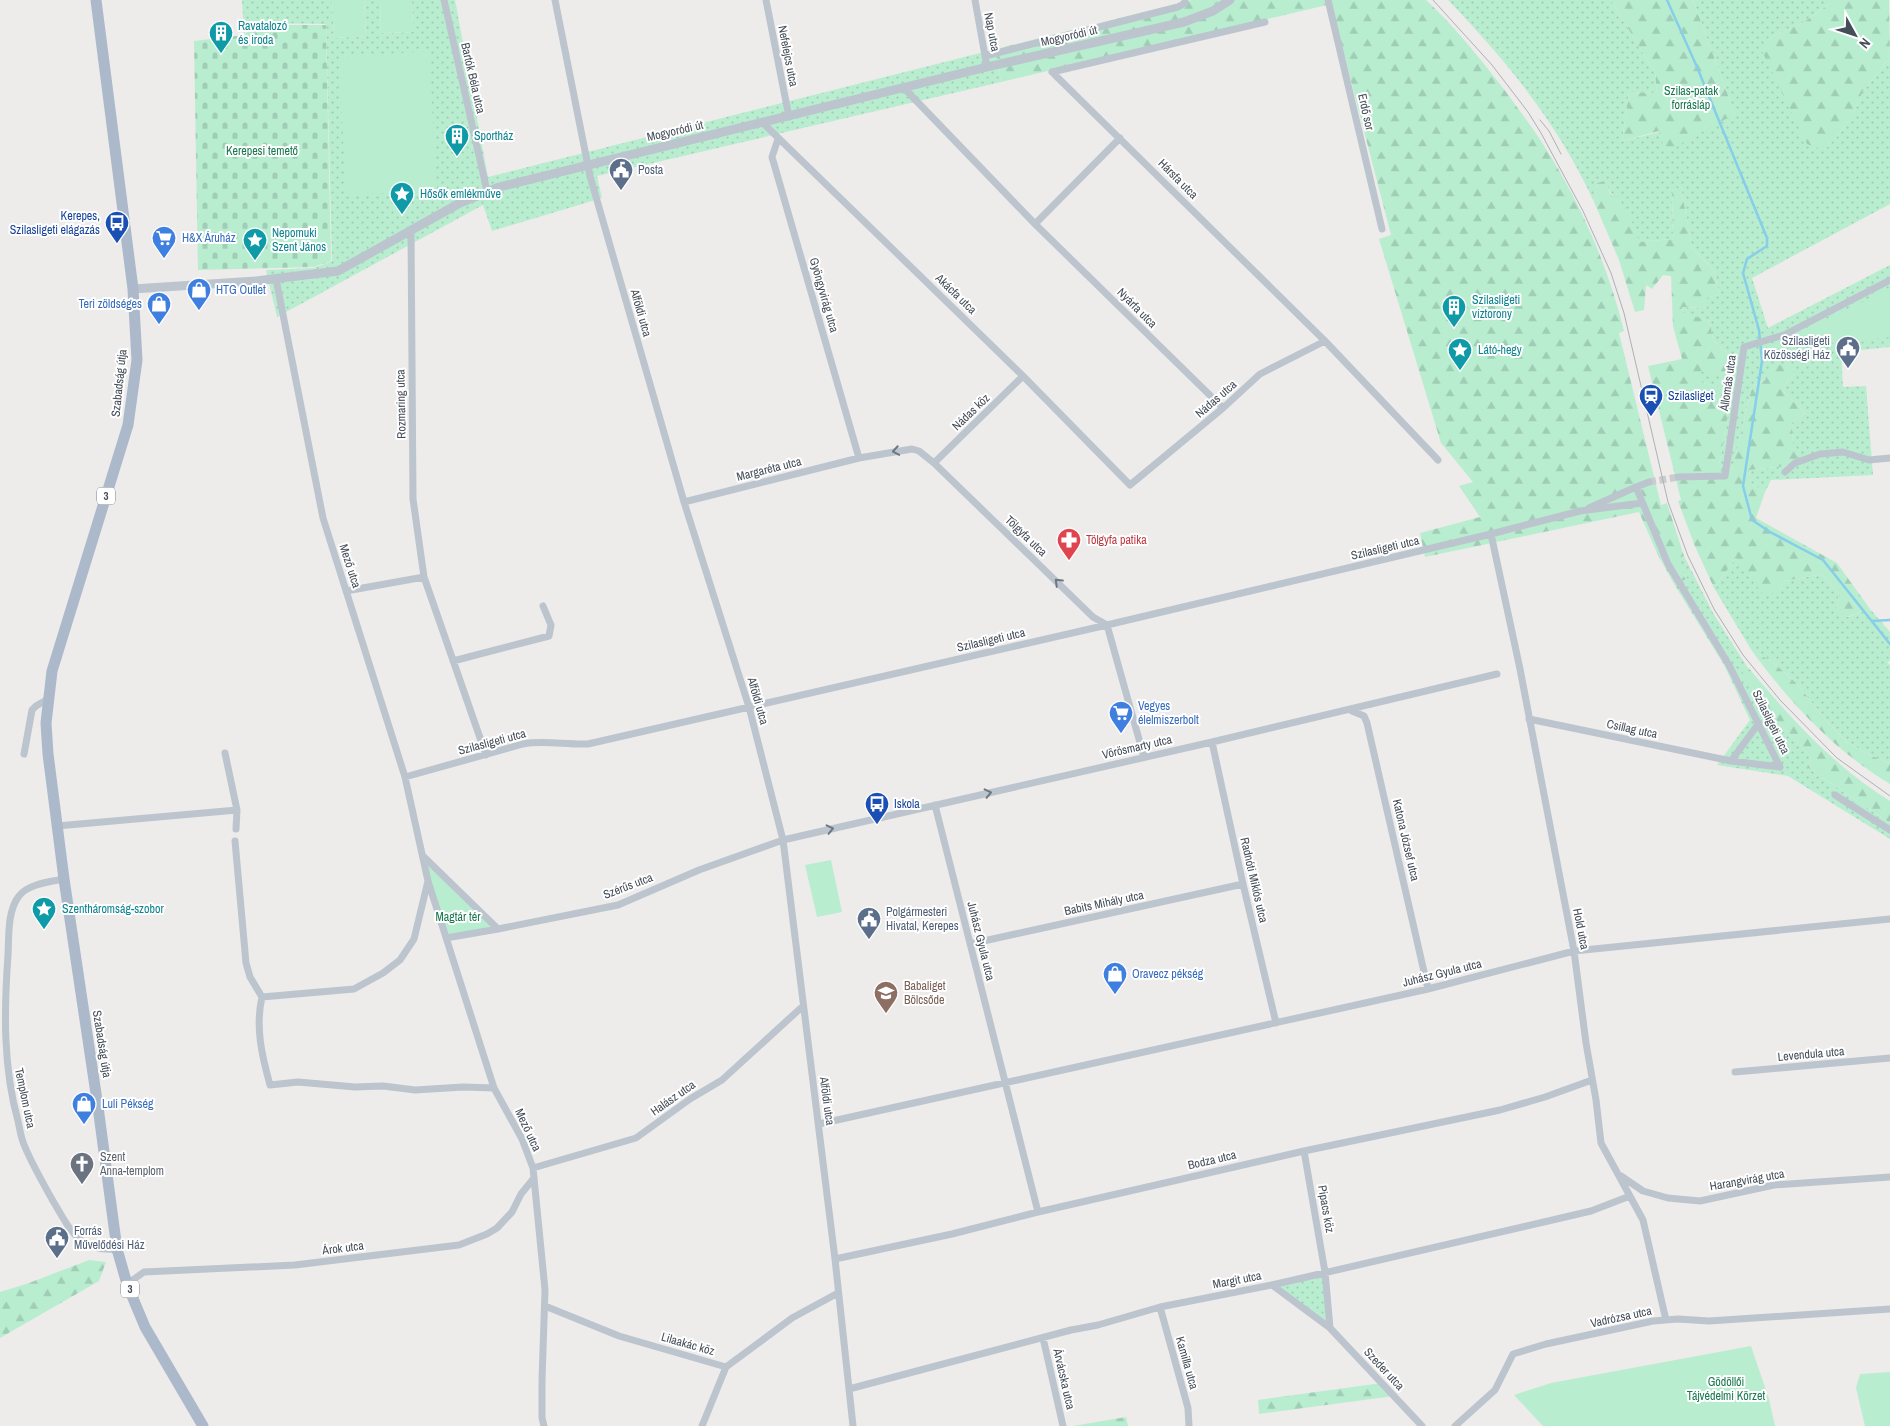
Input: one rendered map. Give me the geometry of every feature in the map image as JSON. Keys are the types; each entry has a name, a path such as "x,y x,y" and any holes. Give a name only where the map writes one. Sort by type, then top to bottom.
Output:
{"main road":[{"name":"Szabadság útja","path":"96,0 133,288 137,360 128,425 52,671 46,723 48,754 117,1249 127,1284 145,1326 203,1426"}],"street":[{"name":"Bartók Béla utca","path":"444,0 487,191"},
{"name":"Alföldi utca","path":"555,0 587,165 684,502 748,707 782,840 836,1258 838,1293 853,1426"},
{"name":"Nefelejcs utca","path":"766,0 789,117"},
{"name":"Nap utca","path":"974,0 987,68"},
{"name":"Mogyoródi út","path":"986,56 1178,7 1185,3 1185,0"},
{"name":"Mogyoródi út","path":"133,288 276,279 338,271 460,203 487,191 904,88 1184,22 1213,11 1230,0"},
{"name":"Erdő sor","path":"1328,0 1382,229"},
{"name":"Hársfa utca","path":"1264,22 1052,72 1325,341 1438,460"},
{"name":"Nyárfa utca","path":"904,88 1035,224 1222,408"},
{"name":"Akácfa utca","path":"763,123 1024,376 1130,485"},
{"path":"1035,224 1120,138"},
{"name":"Gyöngyvirág utca","path":"778,139 772,157 859,458"},
{"name":"Rozmaring utca","path":"410,230 413,499 424,577 486,755"},
{"name":"Mező utca","path":"276,279 322,518 405,777 428,881 494,1088 522,1139 533,1168 546,1290 542,1380 542,1418 544,1426"},
{"name":"Állomás utca","path":"1678,477 1725,476 1744,347 1766,342 1784,335 1890,280"},
{"name":"Nádas utca","path":"1130,485 1260,374 1325,341"},
{"name":"Nádas köz","path":"934,464 1024,376"},
{"name":"Tölgyfa utca","path":"859,458 912,448 919,451 1093,617 1106,625"},
{"path":"1785,472 1795,462 1820,454 1843,452 1870,460 1890,458"},
{"name":"Margaréta utca","path":"684,502 859,458"},
{"name":"Szilasligeti utca","path":"1580,511 1649,482"},
{"name":"Szilasligeti utca","path":"1636,487 1668,564 1729,665 1780,767"},
{"name":"Szilasligeti utca","path":"405,777 523,744 536,742 569,745 588,744 1106,625 1491,534 1580,511 1642,503"},
{"name":"Hold utca","path":"1491,534 1520,669 1574,951 1601,1143 1643,1220 1666,1320"},
{"path":"346,591 424,577"},
{"path":"453,661 550,636 551,625 543,606"},
{"path":"1106,625 1144,757"},
{"name":"Vörösmarty utca","path":"782,840 1212,742 1497,674"},
{"path":"24,754 32,710 48,699"},
{"name":"Katona József utca","path":"1346,710 1358,712 1364,716 1367,723 1428,989"},
{"name":"Csillag utca","path":"1529,719 1731,761 1780,767"},
{"path":"1731,761 1759,723"},
{"name":"Radnóti Miklós utca","path":"1212,742 1276,1022"},
{"path":"225,753 237,810 236,829"},
{"path":"1835,795 1890,830"},
{"name":"Juhász Gyula utca","path":"935,805 1038,1212"},
{"path":"57,826 237,810"},
{"name":"Szérűs utca","path":"446,938 618,904 699,870 782,840"},
{"path":"235,841 246,963 250,977 262,997 259,1010 260,1040 270,1085 298,1082 356,1087 383,1086 415,1090 463,1086 494,1088"},
{"path":"422,856 498,929"},
{"name":"Templom utca","path":"64,879 25,890 18,897 11,915 5,990 6,1063 11,1095 24,1146 64,1218 85,1244 96,1249 117,1249"},
{"path":"262,997 354,989 383,974 400,960 414,939 428,881"},
{"name":"Babits Mihály utca","path":"970,944 1243,884"},
{"name":"Juhász Gyula utca","path":"819,1124 1428,989 1574,951 1890,919"},
{"name":"Halász utca","path":"533,1168 636,1138 690,1099 722,1080 803,1006"},
{"name":"Levendula utca","path":"1735,1072 1890,1058"},
{"name":"Bodza utca","path":"836,1258 952,1234 1038,1212 1304,1151 1500,1110 1592,1080"},
{"name":"Pipacs köz","path":"1304,1151 1325,1272"},
{"name":"Harangvirág utca","path":"1616,1172 1643,1191 1668,1198 1700,1200 1774,1185 1890,1177"},
{"name":"Árok utca","path":"127,1284 144,1272 295,1265 459,1245 497,1228 512,1212 521,1194 534,1178"},
{"name":"Margit utca","path":"849,1389 1098,1325 1160,1307 1272,1285 1591,1211 1630,1196"},
{"path":"1325,1272 1330,1328"},
{"name":"Szeder utca","path":"1272,1285 1330,1328 1422,1426"},
{"name":"Lilaakác köz","path":"545,1306 619,1336 726,1367 792,1318 838,1293"},
{"name":"Kamilla utca","path":"1160,1307 1188,1408 1189,1426"},
{"name":"Vadrózsa utca","path":"1455,1426 1495,1390 1513,1354 1546,1344 1653,1321 1709,1321 1890,1309"},
{"name":"Árvácska utca","path":"1043,1338 1062,1426"},
{"path":"702,1426 726,1367"}],"green space":[{"path":"242,0 332,0 334,38 366,36 364,0 380,0 381,33 413,32 412,0 455,0 488,177 996,49 1001,82 597,176 602,198 492,231 483,205 277,317 266,270 314,268 332,261 326,24 254,23 244,34"},
{"path":"332,0 364,0 366,36 334,38"},
{"path":"380,0 412,0 413,32 381,33"},
{"path":"1192,0 1426,0 1466,42 1503,88 1540,139 1563,177 1594,241 1611,286 1624,331 1619,333 1661,505 1667,503 1684,556 1676,559 1687,579 1674,584 1658,555 1639,512 1425,557 1420,533 1480,517 1459,486 1473,482 1441,443 1379,239 1391,235 1331,4 1001,82 996,49"},
{"path":"1448,0 1611,0 1655,73 1657,93 1629,92 1622,141 1735,114 1693,0 1835,0 1804,22 1767,39 1824,150 1852,116 1863,91 1890,57 1890,204 1752,278 1768,328 1890,265 1890,347 1841,352 1843,387 1866,386 1873,475 1771,480 1765,492 1751,483 1749,470 1788,466 1793,444 1792,423 1805,413 1783,391 1787,382 1794,376 1791,364 1752,387 1732,470 1719,466 1732,391 1700,382 1700,371 1731,357 1713,340 1710,321 1683,314 1682,307 1706,308 1704,298 1719,295 1714,270 1692,248 1681,187 1672,191 1673,239 1639,242 1632,226 1604,181 1597,183 1594,202 1565,146 1530,95 1490,46"},
{"name":"Szilas-patak forrásláp","path":"1611,0 1693,0 1735,114 1665,152 1659,131 1622,141 1629,92 1657,93 1655,73"},
{"path":"1835,0 1889,0 1890,57 1863,91 1852,116 1824,150 1807,144 1760,47 1767,39 1804,22"},
{"name":"Kerepesi temető","path":"255,25 326,25 331,261 314,267 198,270 194,41 244,35"},
{"path":"429,51 437,190 346,195 339,57"},
{"path":"1604,181 1612,196 1618,196 1635,228 1639,242 1673,239 1672,191 1681,187 1692,248 1714,270 1719,295 1705,298 1707,308 1682,307 1683,313 1710,321 1713,340 1731,357 1732,379 1700,371 1700,382 1732,391 1719,466 1732,470 1752,387 1765,380 1771,366 1792,364 1794,376 1787,382 1783,391 1805,413 1792,423 1793,444 1801,454 1788,466 1749,470 1751,483 1765,492 1756,518 1837,563 1870,609 1847,617 1837,610 1839,593 1821,574 1785,581 1779,590 1765,597 1736,558 1714,588 1694,544 1678,501 1681,500 1648,366 1682,359 1673,326 1671,276 1663,275 1652,289 1646,285 1644,310 1635,312 1619,260 1594,202 1597,183"},
{"path":"1890,287 1890,337 1767,350 1767,346 1859,304"},
{"path":"1684,556 1713,613 1746,665 1740,667 1761,701 1811,757 1807,767 1890,823 1890,839 1788,776 1717,765 1750,720 1724,665 1674,584 1687,579 1675,559"},
{"path":"1736,558 1779,590 1785,581 1821,574 1839,593 1837,610 1848,617 1870,609 1890,632 1890,661 1887,662 1890,665 1890,764 1847,742 1830,725 1797,684 1773,662 1752,651 1714,588"},
{"path":"1752,651 1773,662 1797,684 1830,725 1847,742 1890,764 1890,784 1851,757 1815,725 1782,689"},
{"path":"1746,665 1795,721 1831,756 1869,787 1890,801 1890,823 1807,767 1811,757 1761,701 1739,667"},
{"name":"Magtár tér","path":"423,856 498,929 446,938"},
{"path":"831,860 842,912 817,917 805,865"},
{"path":"89,1260 106,1262 99,1281 0,1338 0,1292"},
{"path":"1325,1272 1330,1328 1272,1285"},
{"name":"Gödöllői Tájvédelmi Körzet","path":"1751,1346 1769,1399 1775,1426 1543,1426 1514,1395 1551,1383"},
{"path":"1890,1372 1890,1426 1865,1426 1856,1388 1860,1374"},
{"path":"1382,1383 1394,1396 1259,1414 1258,1400"},
{"path":"1126,1417 1128,1426 1073,1426"}],"waterway":[{"path":"1667,0 1697,67 1767,238 1767,246 1747,259 1743,273 1759,330 1762,361 1743,486 1752,520 1770,532 1823,560 1890,644"},
{"path":"1872,621 1890,620"}],"tunnel":[{"path":"1649,482 1678,477"}],"tram line":[{"path":"1433,0 1492,65 1528,112 1583,211 1611,273 1624,313 1668,502 1688,556 1714,609 1743,655 1780,700 1837,758 1890,796"},
{"path":"1540,120 1549,131 1561,154"}],"place":[{"name":"Ravatalozó és iroda","path":"221,54"},
{"name":"Sportház","path":"457,157"},
{"name":"Posta","path":"621,191"},
{"name":"Hősők emlékműve","path":"402,215"},
{"name":"Kerepes, Szilasligeti elágazás","path":"117,244"},
{"name":"H&X Áruház","path":"164,259"},
{"name":"Nepomuki Szent János","path":"255,261"},
{"name":"HTG Outlet","path":"199,311"},
{"name":"Teri zöldséges","path":"159,325"},
{"name":"Szilasligeti víztorony","path":"1454,328"},
{"name":"Szilasligeti Közösségi Ház","path":"1848,369"},
{"name":"Látó-hegy","path":"1460,371"},
{"name":"Szilasliget","path":"1651,417"},
{"name":"Tölgyfa patika","path":"1069,561"},
{"name":"Vegyes élelmiszerbolt","path":"1121,734"},
{"name":"Iskola","path":"877,825"},
{"name":"Szentháromság-szobor","path":"44,930"},
{"name":"Polgármesteri Hivatal, Kerepes","path":"869,940"},
{"name":"Oravecz pékség","path":"1115,995"},
{"name":"Babaliget Bölcsőde","path":"886,1014"},
{"name":"Luli Pékség","path":"84,1125"},
{"name":"Szent Anna-templom","path":"82,1185"},
{"name":"Forrás Művelődési Ház","path":"57,1259"}]}
